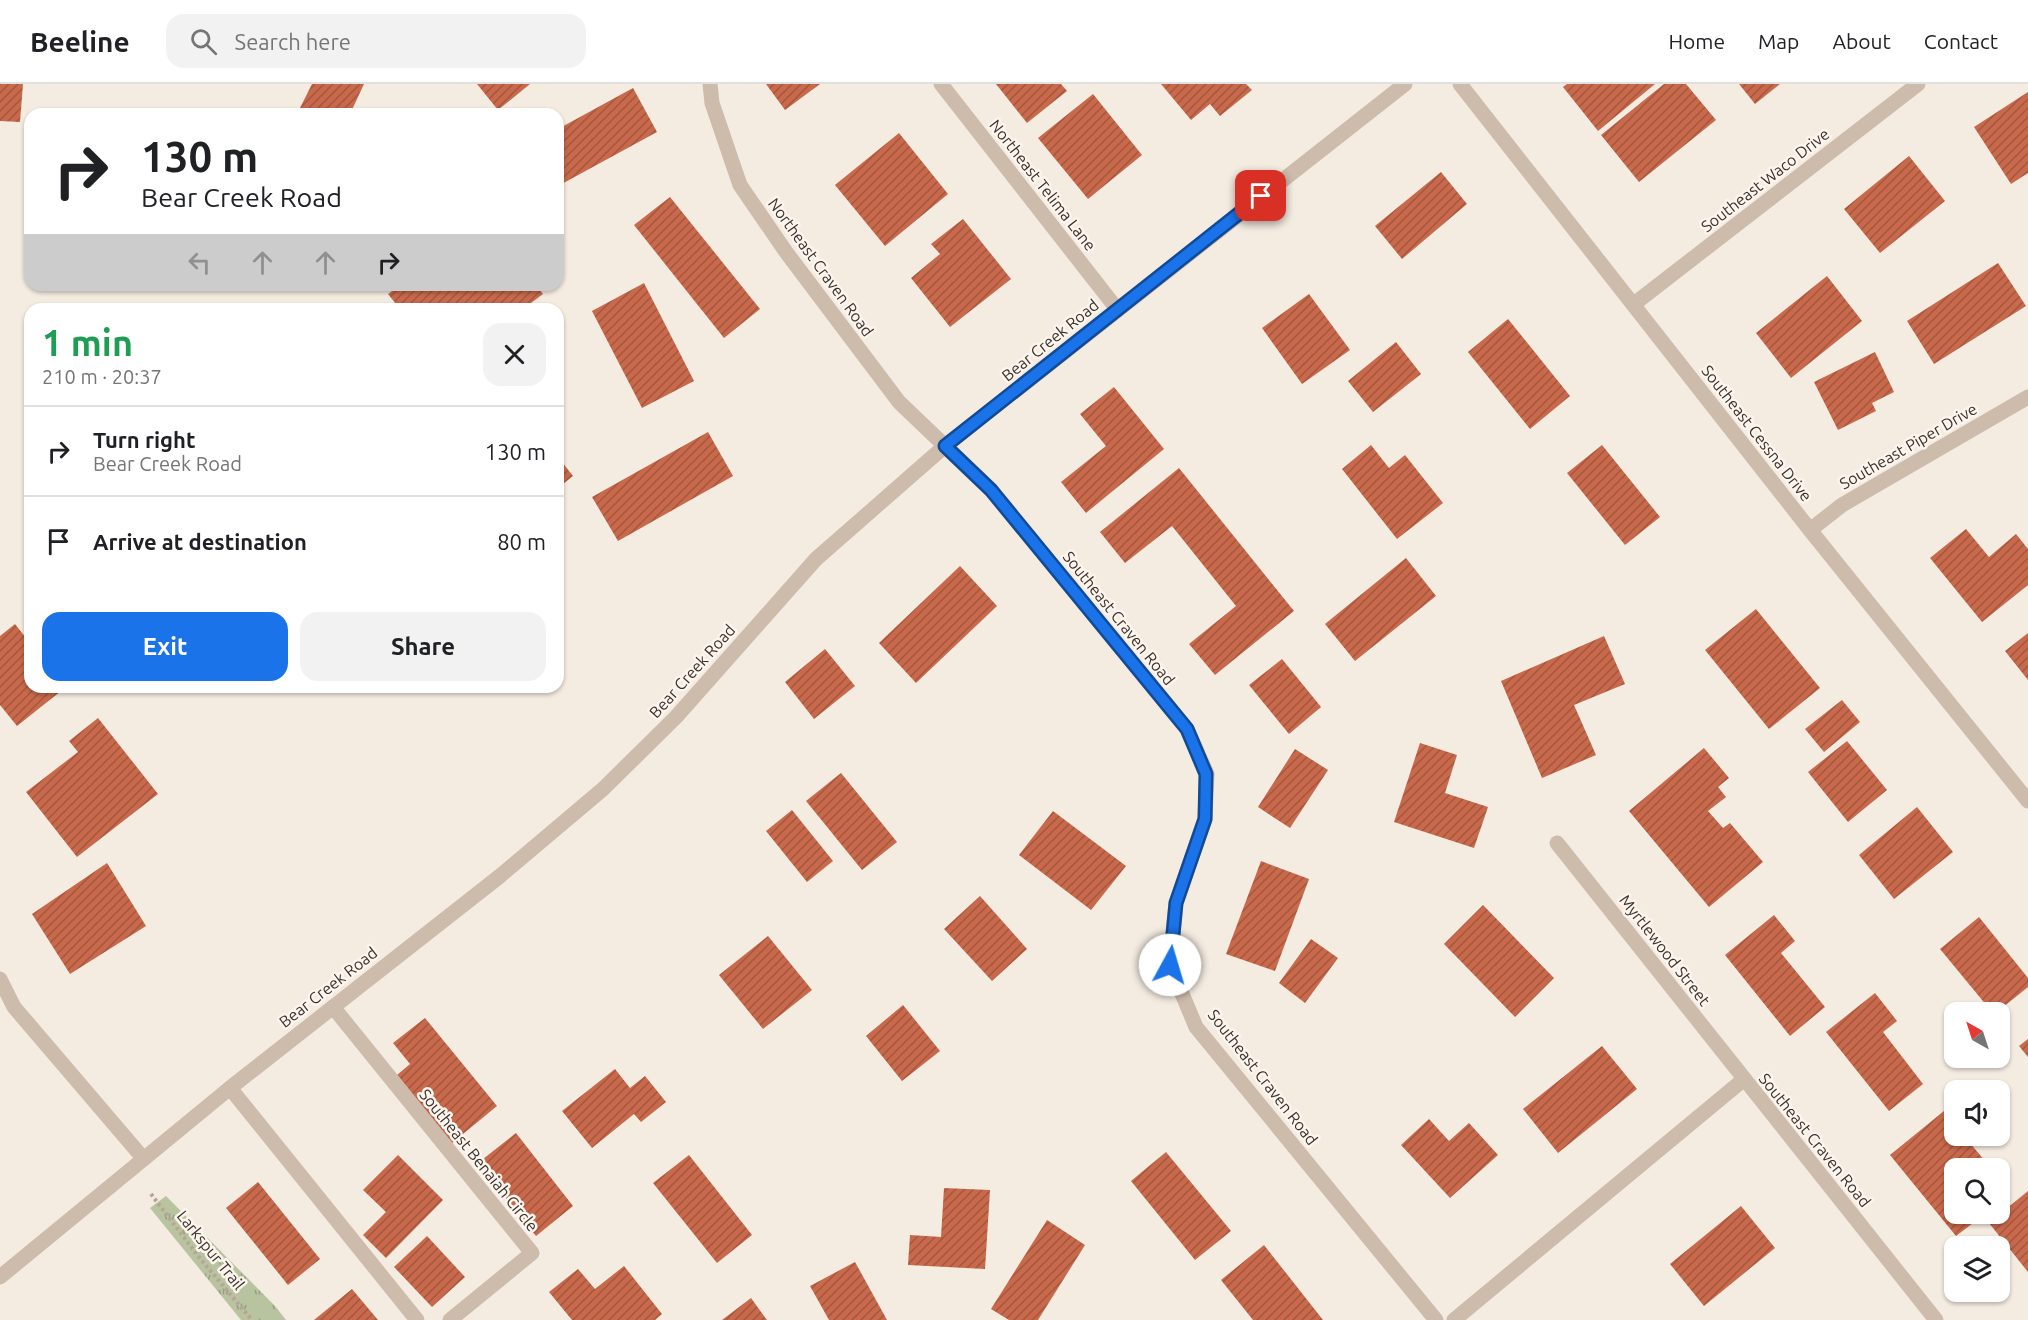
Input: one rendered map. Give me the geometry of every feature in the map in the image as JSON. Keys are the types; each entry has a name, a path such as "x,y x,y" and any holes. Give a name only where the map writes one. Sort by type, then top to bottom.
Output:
{"street":[{"name":"Northeast Craven Road","path":"710,84 712,103 740,185 786,252 899,402 945,446"},
{"name":"Northeast Telima Lane","path":"941,84 1117,309"},
{"name":"Bear Creek Road","path":"0,1277 230,1088 500,876 619,774 676,717 816,559 945,446 1405,84"},
{"name":"Southeast Cessna Drive","path":"1460,84 1810,530 2028,801"},
{"name":"Southeast Waco Drive","path":"1634,304 1918,84"},
{"name":"Southeast Piper Drive","path":"1810,530 1842,505 2028,398"},
{"name":"Southeast Craven Road","path":"945,446 991,490 1187,729 1206,774 1205,819 1176,903 1170,965 1196,1027 1436,1320"},
{"name":"Myrtlewood Street","path":"1557,843 1743,1080"},
{"path":"0,980 14,1007 143,1158"},
{"name":"Southeast Benaiah Circle","path":"333,1006 532,1253 450,1320"},
{"name":"Southeast Craven Road","path":"1454,1320 1743,1080 1936,1320"},
{"path":"230,1088 417,1320"}],"path":[{"name":"Larkspur Trail","path":"151,1194 198,1256 252,1320"}],"green space":[{"path":"166,1196 275,1306 286,1320 241,1320 150,1208"}],"building":[{"path":"0,84 23,84 20,122 0,121"},
{"path":"312,84 364,84 353,108 300,108"},
{"path":"477,84 530,84 500,108 496,108"},
{"path":"766,84 820,84 785,110"},
{"path":"996,84 1061,84 1067,91 1027,123"},
{"path":"1161,84 1246,84 1252,90 1220,116 1210,104 1191,120"},
{"path":"1567,84 1655,84 1598,131 1563,87"},
{"path":"1664,84 1686,84 1716,120 1639,182 1601,135"},
{"path":"1739,84 1780,84 1755,104"},
{"path":"633,88 657,132 564,183 564,126"},
{"path":"2028,92 2028,173 2011,184 1974,127"},
{"path":"1093,94 1142,155 1088,199 1038,138"},
{"path":"899,133 948,194 885,246 835,185"},
{"path":"1909,156 1945,201 1880,253 1844,209"},
{"path":"1441,172 1467,204 1402,259 1375,226"},
{"path":"670,197 760,309 724,338 634,225"},
{"path":"963,219 1011,279 950,327 911,278 940,254 931,244"},
{"path":"1998,263 2026,306 1934,364 1907,321"},
{"path":"1827,276 1862,321 1791,378 1756,333"},
{"path":"644,283 694,381 642,408 592,311"},
{"path":"392,291 541,291 543,294 531,303 395,303 388,294"},
{"path":"1309,294 1350,350 1302,384 1262,328"},
{"path":"1508,319 1570,396 1530,429 1468,352"},
{"path":"1396,342 1421,374 1373,412 1348,381"},
{"path":"1875,352 1894,392 1872,403 1876,411 1838,430 1814,382"},
{"path":"1114,387 1164,449 1086,513 1061,482 1106,446 1080,414"},
{"path":"708,432 733,476 618,541 592,497"},
{"path":"1371,445 1389,468 1405,455 1443,503 1397,539 1342,469"},
{"path":"1602,445 1660,517 1625,545 1567,473"},
{"path":"564,465 573,476 564,483"},
{"path":"1179,468 1294,611 1215,675 1189,644 1236,606 1172,526 1125,563 1100,532"},
{"path":"1966,529 1989,557 2016,534 2028,549 2028,585 1982,622 1930,558"},
{"path":"1406,558 1436,596 1355,661 1325,624"},
{"path":"960,566 997,606 916,683 879,643"},
{"path":"1756,609 1820,688 1769,729 1705,650"},
{"path":"15,624 24,635 24,693 58,693 17,726 0,705 0,636"},
{"path":"2028,633 2028,680 2005,651"},
{"path":"1604,636 1625,684 1574,705 1596,755 1542,778 1501,681"},
{"path":"825,649 855,686 814,719 785,682"},
{"path":"1282,659 1321,707 1289,734 1249,685"},
{"path":"1842,700 1860,722 1824,752 1805,729"},
{"path":"98,718 158,794 77,857 26,792 78,752 69,741"},
{"path":"1847,741 1887,790 1848,822 1808,772"},
{"path":"1420,743 1457,755 1445,793 1488,807 1474,848 1394,822"},
{"path":"1704,748 1729,778 1718,787 1726,797 1708,811 1723,828 1730,823 1763,862 1709,907 1629,811"},
{"path":"1295,749 1328,770 1290,828 1258,807"},
{"path":"841,773 897,842 862,870 806,801"},
{"path":"1917,807 1953,852 1894,899 1859,855"},
{"path":"792,810 833,861 807,882 766,831"},
{"path":"1053,811 1126,866 1091,910 1019,855"},
{"path":"1261,861 1309,879 1275,971 1226,954"},
{"path":"107,863 146,926 70,974 32,914"},
{"path":"980,896 1027,949 992,981 944,929"},
{"path":"1483,905 1554,978 1515,1017 1444,944"},
{"path":"1774,915 1795,941 1781,953 1825,1007 1790,1036 1725,955"},
{"path":"1979,917 2028,978 2028,987 2009,1002 1984,1002 1940,949"},
{"path":"768,936 812,990 763,1029 719,975"},
{"path":"1311,939 1338,958 1305,1003 1279,983"},
{"path":"1875,993 1897,1021 1883,1032 1923,1084 1889,1111 1826,1032"},
{"path":"903,1005 940,1051 902,1081 866,1036"},
{"path":"425,1018 497,1106 452,1143 397,1075 410,1064 393,1043"},
{"path":"2028,1039 2028,1057 2019,1046"},
{"path":"1602,1046 1637,1089 1558,1153 1523,1109"},
{"path":"615,1069 630,1088 645,1076 666,1102 641,1122 634,1114 592,1148 562,1111"},
{"path":"1944,1111 1944,1146 1972,1146 1983,1158 1944,1158 1944,1221 1890,1155"},
{"path":"1429,1119 1449,1141 1469,1123 1498,1155 1450,1198 1401,1145"},
{"path":"516,1133 573,1206 536,1236 478,1163"},
{"path":"1166,1152 1231,1231 1195,1260 1131,1181"},
{"path":"398,1155 443,1200 386,1258 363,1235 386,1212 363,1190"},
{"path":"689,1155 752,1235 717,1263 653,1183"},
{"path":"258,1182 320,1259 288,1285 226,1208"},
{"path":"944,1188 990,1190 985,1269 908,1265 910,1235 941,1237"},
{"path":"2028,1191 2028,1272 2010,1249 2010,1236 1999,1236 1990,1224 2010,1224 2010,1206"},
{"path":"1741,1206 1775,1248 1704,1306 1670,1264"},
{"path":"1047,1220 1085,1245 1038,1320 1009,1320 991,1309"},
{"path":"1946,1224 1972,1224 1956,1236"},
{"path":"427,1236 465,1277 432,1307 394,1267"},
{"path":"1264,1245 1323,1320 1253,1320 1221,1280"},
{"path":"855,1262 887,1320 829,1320 810,1286"},
{"path":"624,1266 662,1314 655,1320 572,1320 549,1292 578,1269 595,1289"},
{"path":"352,1289 378,1320 314,1320"},
{"path":"751,1298 767,1320 722,1320"}],"route":[{"path":"1170,965 1176,903 1205,819 1206,774 1194,744 1187,729 991,490 945,446 1261,196"}]}
